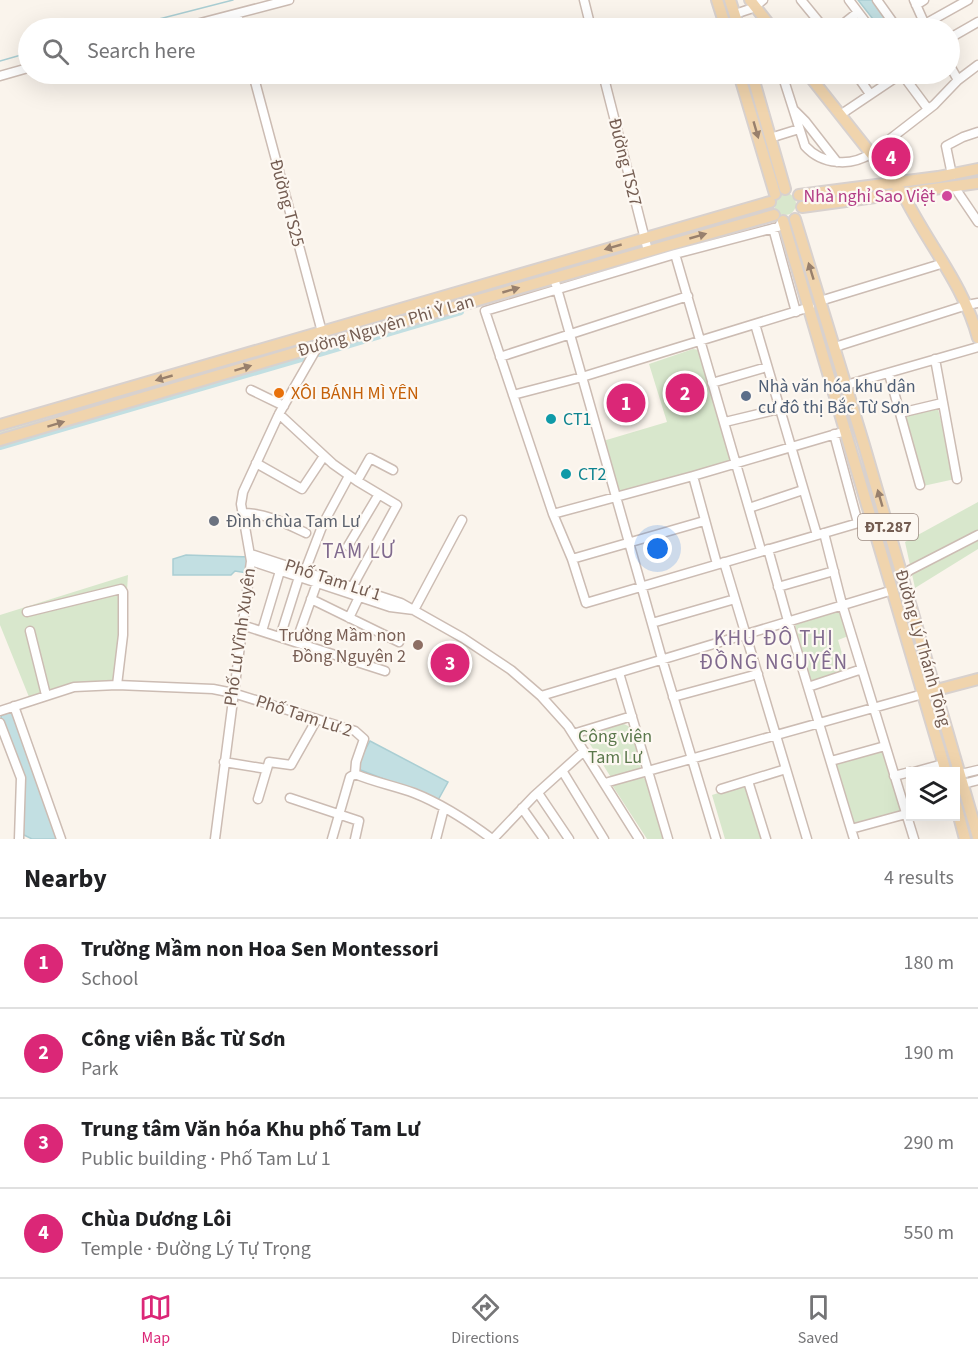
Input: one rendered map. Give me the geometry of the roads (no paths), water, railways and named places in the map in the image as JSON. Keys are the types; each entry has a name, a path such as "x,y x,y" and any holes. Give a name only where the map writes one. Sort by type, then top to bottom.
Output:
{"main road":[{"path":"717,0 723,18"},
{"path":"729,0 736,18"},
{"path":"756,2 765,18"},
{"path":"742,84 777,195"},
{"path":"755,84 770,138 778,218 795,219 802,207 799,195"},
{"path":"816,84 903,194 913,215 974,309 978,338"},
{"path":"777,195 793,191 799,195 978,170"},
{"path":"802,207 955,188 978,183"},
{"name":"Đường Nguyên Phi Ỷ Lan","path":"0,425 645,237 777,195"},
{"name":"Đường Nguyên Phi Ỷ Lan","path":"0,440 648,251 778,218"},
{"name":"Đường Lý Thánh Tông","path":"778,218 835,347 978,836"},
{"name":"Đường Lý Thánh Tông","path":"795,219 829,372 944,767"},
{"path":"318,346 322,332"},
{"path":"829,372 841,368"},
{"path":"923,694 978,679"},
{"path":"960,818 967,839"}],"street":[{"path":"221,18 289,0"},
{"path":"584,0 588,18"},
{"path":"801,0 816,18"},
{"path":"849,0 862,18"},
{"path":"877,0 890,18"},
{"path":"922,18 915,2 924,0"},
{"path":"939,18 968,0"},
{"path":"735,14 756,2"},
{"path":"850,18 858,12"},
{"path":"237,14 238,18"},
{"path":"960,32 978,22"},
{"path":"960,78 978,65"},
{"path":"0,76 18,71"},
{"name":"Đường TS25","path":"256,84 322,332"},
{"name":"Đường TS27","path":"606,84 648,251"},
{"path":"785,84 805,146 814,155 824,160 837,162 861,159 872,153 946,94 955,84"},
{"path":"862,84 870,94"},
{"path":"840,115 886,84"},
{"path":"909,84 928,109"},
{"path":"793,109 837,162"},
{"path":"770,138 799,129"},
{"path":"952,175 946,146 978,132"},
{"path":"955,188 978,222"},
{"path":"778,218 778,227 675,254 485,311 553,514 572,560 586,603 872,519"},
{"path":"773,228 796,312"},
{"path":"675,254 749,507 778,587 854,839"},
{"path":"513,395 796,312 944,263"},
{"path":"554,278 662,659 716,839"},
{"path":"500,357 688,296"},
{"path":"835,347 974,309"},
{"path":"755,324 804,490 834,571 906,813 851,829"},
{"name":"Phố Lư Vĩnh Xuyên","path":"215,839 251,558 242,513 243,492 282,410 318,346"},
{"path":"846,385 978,346"},
{"path":"935,359 957,479"},
{"path":"712,383 767,367"},
{"path":"889,374 920,485"},
{"path":"251,390 282,410 324,456 353,478 397,505 350,590"},
{"path":"900,413 942,403"},
{"path":"725,422 779,409"},
{"path":"553,514 846,431"},
{"path":"834,434 858,523"},
{"path":"256,463 302,489 324,456"},
{"path":"280,636 323,524 353,478 370,458 393,470"},
{"path":"693,476 704,521 735,599 758,674 804,838"},
{"path":"749,507 804,490"},
{"path":"348,546 379,494"},
{"path":"242,513 256,513 306,533"},
{"path":"414,610 462,520"},
{"path":"572,560 704,521"},
{"path":"902,576 978,535"},
{"name":"Phố Tam Lư 1","path":"251,558 350,590 359,597 390,607 414,610"},
{"name":"Phố Tam Lư 1","path":"251,558 280,571 302,575 317,583 401,603 496,659 541,696 573,734 639,839"},
{"path":"262,631 280,571"},
{"path":"778,587 834,571"},
{"path":"296,642 317,583"},
{"path":"27,612 121,589 123,592 123,635 117,685"},
{"path":"541,696 893,590"},
{"path":"349,618 359,597"},
{"path":"311,599 399,642"},
{"path":"652,623 735,599"},
{"path":"242,625 384,670"},
{"path":"30,632 46,695"},
{"path":"808,687 862,669"},
{"path":"619,673 668,839"},
{"path":"674,697 758,674"},
{"name":"Phố Tam Lư 2","path":"8,708 74,687 117,685 213,689 233,693 355,731 364,739 356,762 355,774"},
{"path":"605,783 923,694"},
{"path":"8,708 61,839"},
{"path":"573,734 632,716"},
{"path":"258,799 269,762 291,765 317,719"},
{"path":"0,723 21,778 19,839"},
{"path":"831,761 885,746"},
{"path":"332,839 350,777 355,774 415,794 472,824 490,838 584,751"},
{"path":"224,762 267,769"},
{"path":"721,789 786,769"},
{"path":"962,779 978,770"},
{"path":"563,772 604,839"},
{"path":"894,776 906,773"},
{"path":"962,779 978,780"},
{"path":"748,781 766,839"},
{"path":"538,793 568,839"},
{"path":"290,798 359,821 355,839"},
{"path":"436,839 444,808"},
{"path":"522,808 544,839"},
{"path":"908,821 914,839"},
{"path":"967,839 978,836"}],"water":[{"path":"858,0 872,0 886,18 872,18"},
{"path":"186,555 250,557 247,573 235,571 231,575 173,575 173,559"},
{"path":"11,709 59,839 32,839 22,834 25,777 1,717 3,713"},
{"path":"370,741 448,782 438,800 358,769 358,763"}],"waterway":[{"path":"163,18 233,0"},
{"path":"0,61 18,56"},
{"path":"319,354 461,312"},
{"path":"0,447 308,357"}],"place":[{"name":"Chùa Dương Lôi","path":"891,157"},
{"name":"Nhà nghỉ Sao Việt","path":"947,196"},
{"name":"XÔI BÁNH MÌ YÊN","path":"279,393"},
{"name":"Công viên Bắc Từ Sơn","path":"685,393"},
{"name":"Nhà văn hóa khu dân cư đô thị Bắc Từ Sơn","path":"746,396"},
{"name":"Trường Mầm non Hoa Sen Montessori","path":"626,403"},
{"name":"CT1","path":"551,419"},
{"name":"CT2","path":"566,474"},
{"name":"Đình chùa Tam Lư","path":"214,521"},
{"name":"Trường Mầm non Đồng Nguyên 2","path":"418,645"},
{"name":"Trung tâm Văn hóa Khu phố Tam Lư","path":"450,663"}],"district":[{"name":"TAM LƯ","path":"359,551"},
{"name":"KHU ĐÔ THỊ ĐỒNG NGUYÊN","path":"774,650"}],"park label":[{"name":"Công viên Tam Lư","path":"615,746"}]}
